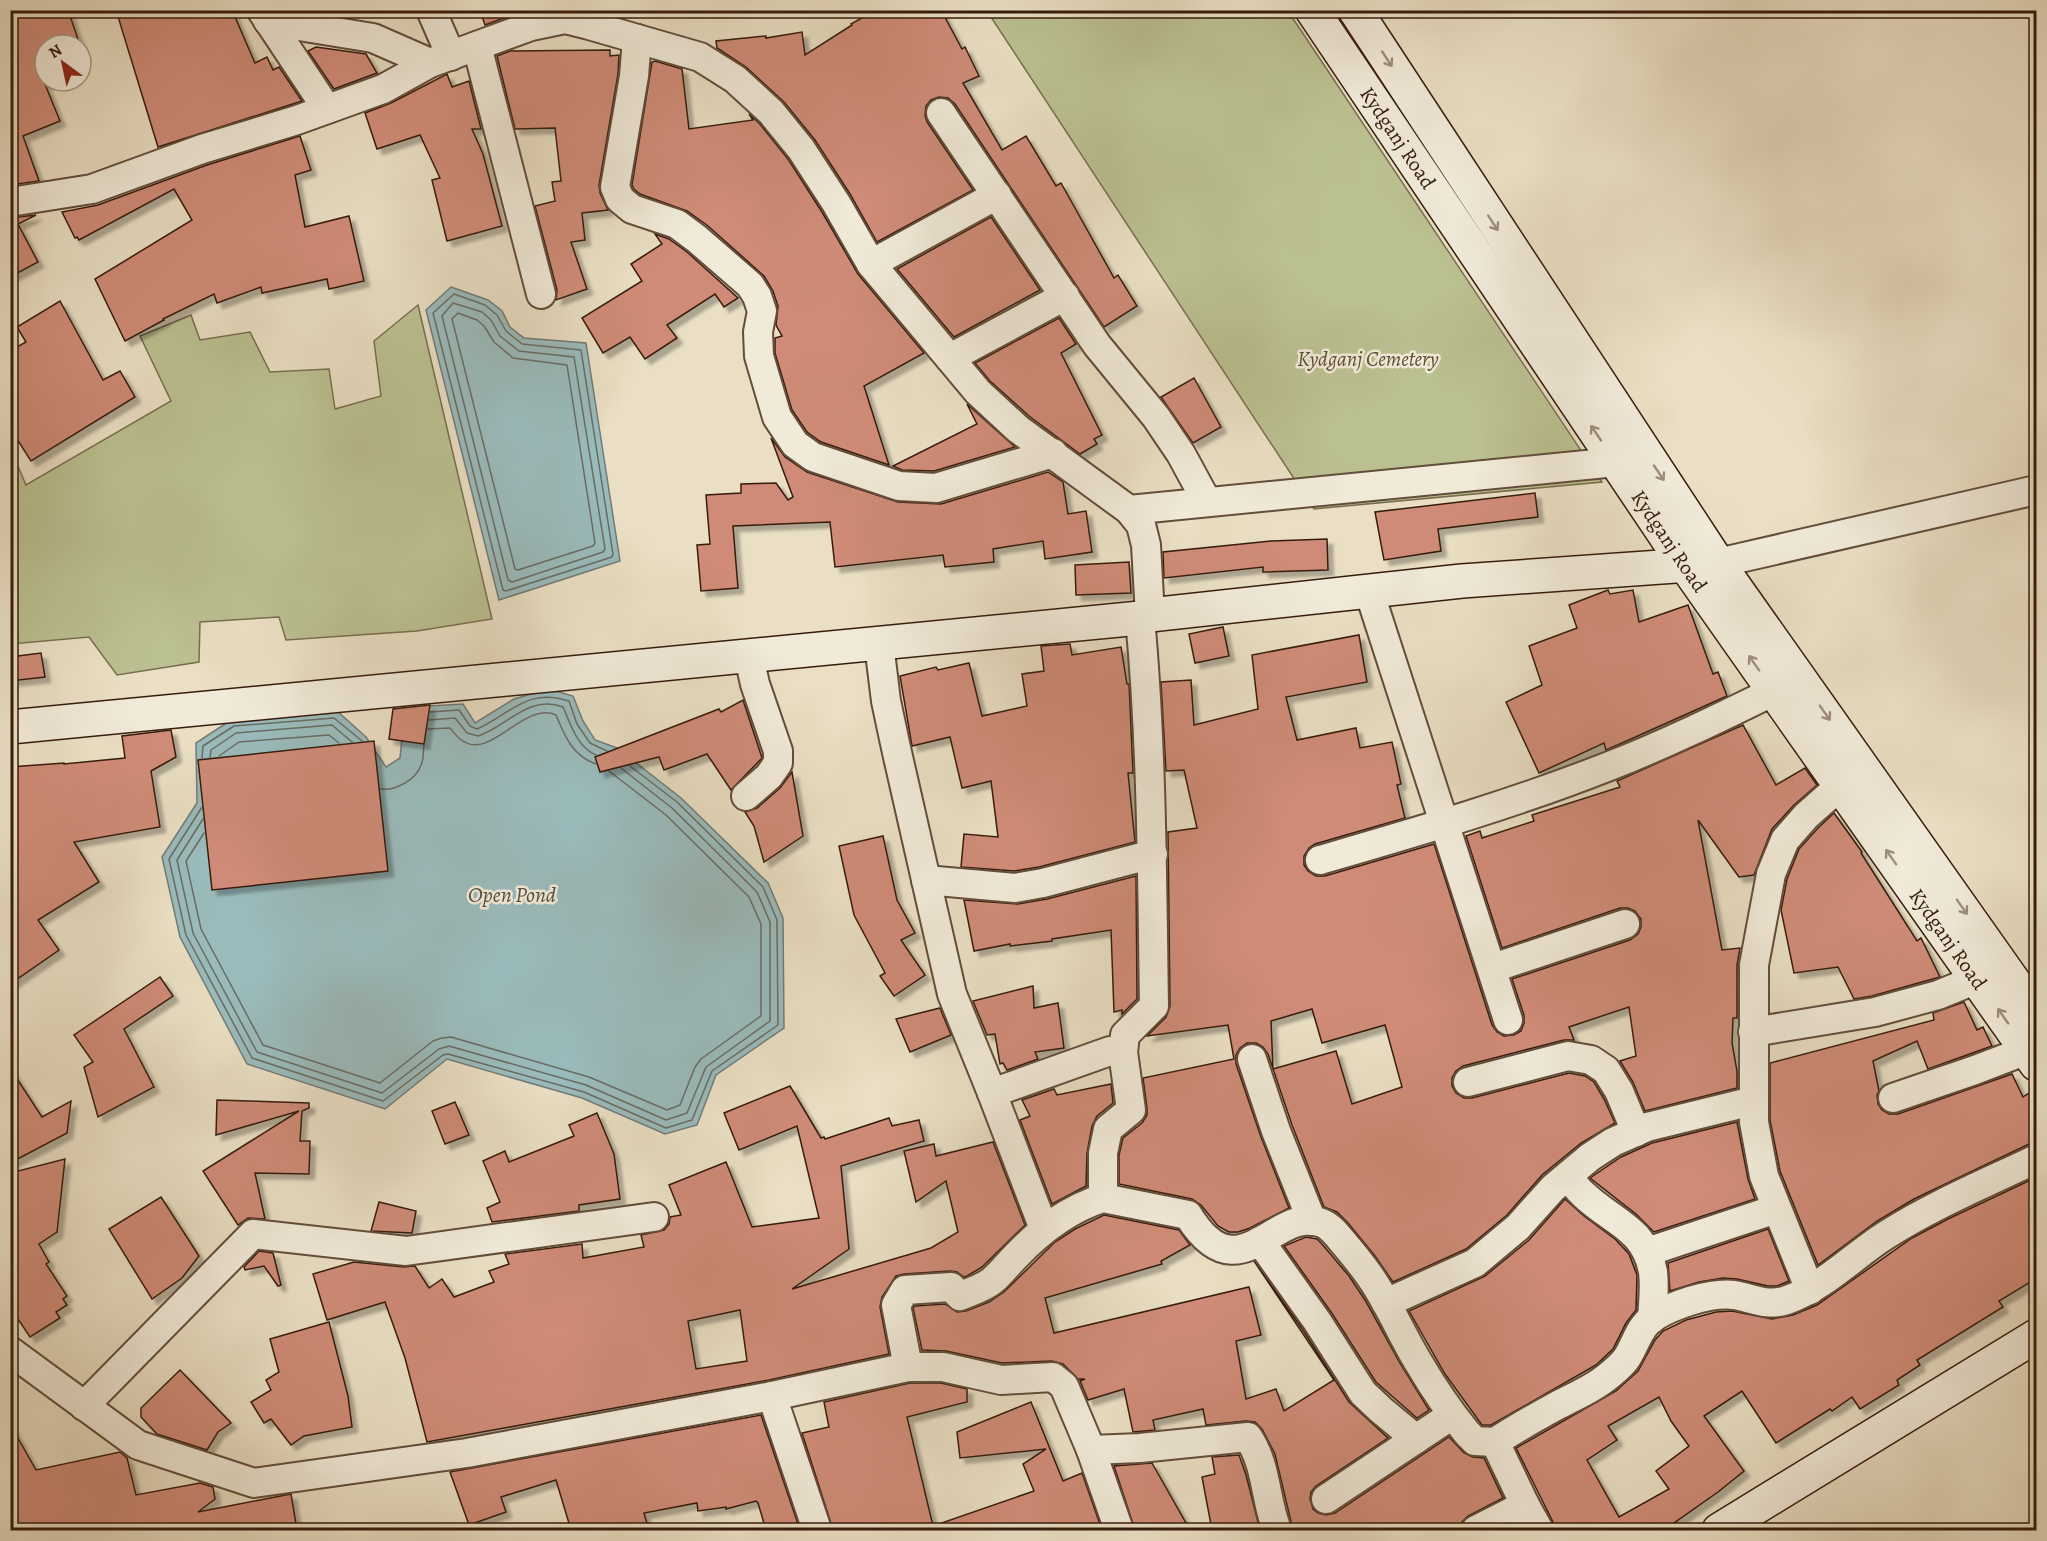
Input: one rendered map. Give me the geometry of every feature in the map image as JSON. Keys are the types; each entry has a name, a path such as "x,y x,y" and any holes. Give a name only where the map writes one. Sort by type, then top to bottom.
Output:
{"main road":[{"name":"Kydganj Road","path":"1312,10 1685,565 2032,1057"},
{"name":"Kydganj Road","path":"1355,10 1718,562 2037,1012"},
{"path":"10,727 879,644 1145,617 1462,580 1718,562"},
{"path":"1719,1530 2037,1336"}],"street":[{"path":"431,10 453,55 541,294"},
{"path":"265,16 453,55"},
{"path":"265,16 327,109"},
{"path":"10,202 92,189 202,149 383,89 453,55 531,26 565,19 700,57 735,79 771,112 801,149 836,203 871,264 978,393 1018,429 1053,453 1139,527 1145,617 1153,854 1154,1006 1125,1035 1123,1052 1131,1110 1108,1129 1103,1153 1103,1198"},
{"path":"637,39 634,76 615,187 620,199 632,209 676,224 698,239 750,285 762,311 758,332 759,356 777,417 795,444 813,457 899,486 927,488 936,488 971,479 1053,453"},
{"path":"941,113 1098,345 1156,417 1181,454 1207,502"},
{"path":"871,264 997,195"},
{"path":"950,358 1065,296"},
{"path":"1139,527 1207,502 1616,462"},
{"path":"1718,562 2037,490"},
{"path":"1369,591 1508,1020"},
{"path":"879,644 890,720 952,994 1044,1228"},
{"path":"746,796 769,776 778,764 778,751 755,684 749,657"},
{"path":"1320,860 1446,824 1608,767 1701,727 1774,691"},
{"path":"1810,1290 1764,1176 1754,1122 1754,965 1771,874 1785,840 1806,816 1841,785"},
{"path":"926,880 1015,888 1043,884 1153,854"},
{"path":"1493,968 1625,924"},
{"path":"1754,1032 1875,1012 1938,994 1977,979"},
{"path":"992,1093 1110,1051 1123,1052"},
{"path":"1468,1082 1568,1056 1592,1060 1605,1070 1619,1091 1636,1132"},
{"path":"1893,1098 1975,1070 2032,1057"},
{"path":"1252,1059 1276,1131 1312,1221"},
{"path":"1386,1303 1475,1263 1511,1233 1553,1188 1590,1157 1613,1142 1647,1127 1753,1101"},
{"path":"908,1367 896,1305 905,1290 951,1287 960,1296 971,1292 992,1281 1044,1228 1078,1207 1103,1198 1188,1215 1196,1229 1222,1249 1231,1250 1247,1247 1301,1221 1312,1221 1323,1223 1334,1232 1373,1280 1420,1366 1452,1415 1475,1441 1495,1442 1610,1375 1623,1363 1636,1338 1652,1318 1693,1300 1718,1293 1775,1304 1810,1290 1884,1236 1919,1215 2037,1160"},
{"path":"1568,1176 1583,1194 1640,1238 1653,1272 1652,1318"},
{"path":"1647,1252 1776,1209"},
{"path":"84,1406 253,1234 406,1251 654,1217"},
{"path":"1260,1240 1317,1321 1363,1393 1416,1439"},
{"path":"10,1351 138,1445 254,1483 467,1453 772,1396 908,1367 943,1367 1001,1380 1053,1377 1064,1386 1091,1450 1119,1530"},
{"path":"772,1396 817,1530"},
{"path":"1326,1499 1452,1415"},
{"path":"1091,1450 1140,1448 1248,1437 1261,1462 1269,1512 1277,1530"},
{"path":"1495,1442 1539,1530"},
{"path":"1476,1530 1525,1505"}],"green space":[{"name":"Kydganj Cemetery","path":"987,11 1288,11 1602,482 1314,509"},
{"path":"418,305 492,619 417,631 286,640 279,617 200,622 199,662 117,675 89,637 11,644 11,450 26,485 171,401 140,336 191,315 200,340 250,332 270,372 329,369 335,409 381,396 374,341"}],"water":[{"path":"451,287 488,300 502,311 510,327 524,338 586,343 620,561 499,600 426,310"},
{"name":"Open Pond","path":"549,689 573,696 583,721 595,740 617,748 681,798 768,883 783,918 784,1028 716,1075 697,1125 665,1134 582,1098 447,1059 385,1109 247,1064 180,937 162,857 197,803 196,743 231,720 337,711 366,737 386,767 400,758 403,727 413,707 463,704 475,723 514,699"}],"building":[{"path":"10,10 68,10 76,33 33,33 33,93 49,93 60,121 23,136 39,181 10,185"},
{"path":"116,10 232,10 255,63 267,57 273,70 279,67 302,101 158,147"},
{"path":"480,10 525,10 485,25"},
{"path":"876,10 941,10 962,49 965,47 979,76 963,83 1002,150 1026,136 1056,186 1061,183 1114,278 1118,275 1137,306 1104,327 955,104 948,98 939,97 931,100 926,106 925,115 927,122 973,190 877,242 850,194 815,140 784,102 746,67 717,48 716,41 766,36 766,38 802,32 805,55"},
{"path":"316,47 366,54 377,73 334,89 308,51"},
{"path":"610,50 610,56 619,55 618,74 599,185 608,210 582,213 585,240 571,242 587,289 556,300 557,290 535,206 555,201 552,182 561,181 555,128 515,129 497,56 510,51"},
{"path":"652,62 682,69 689,129 753,120 749,114 759,123 788,159 858,274 924,353 864,386 889,465 821,442 807,432 792,410 775,353 775,338 782,336 776,325 778,306 773,291 764,276 708,226 687,211 640,194 634,189 632,185"},
{"path":"447,74 452,87 469,81 481,129 472,129 483,154 502,226 447,241 432,180 440,178 420,135 377,149 365,113 391,103"},
{"path":"300,136 311,170 295,175 305,227 349,216 364,281 329,289 327,279 262,293 261,287 217,303 214,294 125,341 95,279 192,220 174,189 79,240 75,238 62,212 98,205 207,165"},
{"path":"36,215 18,224 38,262 10,277 10,218"},
{"path":"991,217 1040,290 954,337 897,269"},
{"path":"655,234 669,239 687,252 738,298 724,307 715,294 667,325 677,338 645,359 630,337 603,353 582,318 642,281 631,264 662,244"},
{"path":"60,301 103,380 120,371 135,397 31,461 10,428 10,351 26,342 17,327"},
{"path":"1059,318 1076,344 1061,353 1102,435 1094,439 1097,444 1080,454 1029,416 990,381 975,363"},
{"path":"1194,378 1221,427 1193,443 1161,397"},
{"path":"967,404 1015,447 934,471 902,470 893,466 977,424"},
{"path":"771,438 785,457 807,472 898,502 941,504 1048,472 1063,482 1068,514 1086,511 1092,552 1045,559 1043,541 993,549 994,562 945,567 943,555 835,567 830,522 733,526 738,588 701,591 697,545 710,544 706,495 741,493 741,484 776,483 788,500 793,497"},
{"path":"1535,493 1538,517 1438,529 1441,551 1384,560 1375,512"},
{"path":"1327,539 1328,570 1263,572 1263,567 1164,578 1163,552 1271,541"},
{"path":"1129,562 1131,593 1076,595 1075,565"},
{"path":"1608,590 1610,594 1633,590 1639,622 1688,605 1713,674 1718,672 1727,696 1606,750 1604,743 1539,773 1506,702 1542,685 1529,646 1577,628 1569,605"},
{"path":"1223,627 1229,656 1195,663 1189,634"},
{"path":"1359,635 1367,682 1286,697 1297,740 1356,728 1360,748 1392,742 1401,784 1397,785 1405,818 1315,844 1304,856 1304,865 1316,876 1325,876 1434,844 1492,1025 1504,1036 1514,1035 1521,1031 1524,1023 1524,1015 1512,979 1630,940 1638,934 1641,919 1635,911 1620,908 1502,948 1466,836 1480,831 1482,838 1534,821 1532,815 1620,787 1617,781 1743,725 1776,785 1805,768 1817,785 1772,829 1754,875 1739,877 1698,820 1722,950 1740,948 1737,965 1737,1018 1733,1018 1732,1043 1737,1071 1737,1088 1645,1111 1633,1082 1620,1061 1636,1056 1629,1007 1569,1027 1574,1040 1564,1040 1463,1066 1452,1078 1452,1086 1456,1093 1464,1098 1472,1098 1569,1073 1585,1076 1594,1082 1615,1123 1581,1143 1542,1175 1507,1215 1466,1249 1393,1282 1348,1223 1337,1212 1324,1207 1292,1125 1273,1069 1268,1054 1256,1043 1247,1043 1240,1048 1236,1055 1236,1064 1289,1208 1250,1228 1229,1232 1218,1226 1201,1205 1192,1199 1119,1184 1119,1155 1123,1138 1142,1123 1147,1115 1143,1078 1234,1059 1228,1025 1147,1036 1166,1017 1170,1006 1168,832 1197,828 1184,770 1166,771 1161,682 1191,680 1194,725 1258,709 1252,655","holes":["1312,1009 1322,1043 1385,1025 1402,1087 1352,1104 1336,1051 1273,1069 1271,1021"]},
{"path":"1070,644 1072,655 1121,647 1127,684 1129,684 1133,773 1128,773 1135,842 1039,867 1014,871 961,867 964,834 998,837 991,781 962,788 950,737 912,746 900,676 936,667 938,670 969,663 982,716 1027,706 1022,674 1044,671 1041,646"},
{"path":"41,653 45,677 10,681 10,657"},
{"path":"743,700 762,758 731,790 707,754 664,770 659,757 600,772 595,757 719,709 721,712"},
{"path":"430,705 424,744 389,739 393,709"},
{"path":"171,730 176,757 151,771 160,827 74,842 99,882 38,920 59,950 10,984 10,767 125,758 122,736"},
{"path":"374,741 388,871 212,890 198,760"},
{"path":"792,772 803,836 764,862 754,826 745,812 757,808 780,788"},
{"path":"1834,813 1862,852 1917,941 1921,938 1940,977 1854,999 1838,967 1794,973 1781,910 1787,879 1799,849"},
{"path":"883,836 897,900 915,933 901,940 925,975 894,996 880,976 885,973 854,915 839,846"},
{"path":"1136,876 1137,999 1122,1014 1122,1010 1114,1012 1111,930 1052,939 1052,941 1010,946 1010,944 974,951 964,900 1018,904 1047,899"},
{"path":"160,977 173,996 124,1029 154,1087 98,1117 84,1067 93,1062 74,1035"},
{"path":"1033,986 1034,1008 1058,1003 1064,1048 1035,1052 1038,1059 1007,1070 1003,1063 1000,1064 995,1034 987,1035 973,1001"},
{"path":"1964,1002 1977,1030 1983,1027 1992,1046 1928,1069 1917,1041 1873,1061 1879,1091 1878,1104 1889,1114 1898,1114 2012,1074 2023,1097 2029,1093 2037,1108 2037,1143 2029,1144 1914,1199 1877,1221 1818,1265 1780,1171 1770,1120 1770,1063 1934,1020 1933,1013"},
{"path":"940,1008 951,1035 910,1052 896,1019"},
{"path":"10,1068 42,1117 71,1101 67,1133 10,1163"},
{"path":"1111,1084 1113,1103 1097,1116 1092,1126 1087,1153 1086,1186 1052,1204 1020,1120 1030,1116 1022,1100 1054,1089 1057,1095"},
{"path":"790,1086 821,1138 825,1139 889,1118 892,1126 919,1120 924,1141 841,1166 849,1249 792,1289 931,1248 958,1232 946,1181 916,1202 904,1151 934,1144 936,1156 993,1142 1025,1225 982,1267 967,1276 964,1277 957,1272 950,1271 896,1276 882,1297 880,1307 889,1354 769,1380 427,1442 405,1358 385,1302 327,1320 313,1274 354,1262 415,1266 429,1288 442,1279 454,1297 494,1282 489,1271 509,1264 505,1254 582,1244 583,1258 644,1247 641,1235 664,1230 669,1224 670,1217 681,1215 669,1185 726,1162 752,1227 819,1218 797,1126 739,1150 724,1113","holes":["740,1310 747,1361 696,1369 688,1321"]},
{"path":"217,1100 309,1103 309,1108 302,1111 300,1141 310,1141 309,1174 255,1173 265,1219 248,1218 238,1225 203,1171 299,1111 216,1135"},
{"path":"455,1102 469,1135 445,1144 432,1111"},
{"path":"597,1113 614,1154 620,1199 579,1205 579,1211 492,1222 487,1208 500,1202 483,1161 505,1151 509,1162 574,1136 569,1125"},
{"path":"1737,1122 1748,1179 1755,1199 1654,1232 1636,1214 1590,1178 1621,1157 1652,1143"},
{"path":"65,1159 57,1232 39,1244 49,1262 46,1264 67,1296 63,1299 67,1305 56,1312 60,1318 30,1337 10,1307 10,1173"},
{"path":"2037,1177 2037,1278 1999,1301 2003,1307 1917,1360 1920,1365 1897,1380 1899,1385 1860,1409 1852,1397 1776,1443 1742,1391 1704,1416 1744,1471 1664,1530 1555,1530 1516,1448 1616,1391 1638,1371 1655,1340 1663,1331 1686,1320 1716,1312 1732,1311 1772,1319 1793,1315 1817,1305 1912,1238","holes":["1659,1397 1671,1421 1689,1446 1656,1471 1669,1489 1619,1517 1587,1460 1617,1440 1608,1426"]},
{"path":"161,1197 199,1256 182,1278 152,1299 109,1229"},
{"path":"1565,1199 1615,1239 1629,1254 1637,1275 1636,1310 1626,1323 1613,1349 1596,1365 1491,1425 1482,1425 1445,1374 1409,1311 1485,1276 1529,1240"},
{"path":"379,1202 416,1211 412,1233 371,1231"},
{"path":"1104,1215 1179,1230 1190,1245 1161,1261 1162,1264 1045,1298 1054,1333 1249,1287 1261,1335 1236,1341 1246,1399 1276,1389 1284,1411 1334,1380 1254,1261 1303,1330 1349,1402 1388,1438 1316,1486 1311,1492 1310,1499 1313,1509 1326,1515 1335,1513 1449,1437 1464,1453 1484,1458 1503,1498 1468,1516 1462,1522 1460,1530 1293,1530 1275,1454 1262,1429 1255,1422 1206,1425 1203,1409 1153,1420 1155,1430 1133,1432 1124,1389 1088,1400 1080,1381 1085,1379 1078,1379 1063,1364 1052,1361 1002,1363 946,1351 922,1350 913,1308 915,1306 945,1304 957,1312 989,1302 1004,1292 1055,1242"},
{"path":"1768,1229 1789,1281 1777,1286 1768,1286 1723,1278 1699,1282 1670,1291 1668,1263"},
{"path":"1306,1237 1317,1239 1321,1243 1349,1276 1365,1300 1429,1410 1417,1418 1376,1382 1331,1312 1284,1246"},
{"path":"259,1251 273,1253 281,1285 278,1286 264,1266 245,1270 244,1267"},
{"path":"329,1322 348,1396 352,1427 304,1436 291,1445 271,1419 264,1423 251,1402 271,1390 266,1380 279,1372 270,1339"},
{"path":"180,1370 231,1423 218,1432 207,1450 157,1434 141,1417 141,1408"},
{"path":"910,1383 941,1383 967,1389 967,1402 907,1417 933,1526 1034,1491 1023,1464 1046,1449 960,1458 957,1432 1031,1402 1063,1481 1082,1473 1102,1530 833,1530 802,1433 829,1427 824,1402"},
{"path":"761,1415 800,1530 766,1530 756,1501 726,1509 726,1507 698,1511 697,1503 644,1513 649,1530 571,1530 556,1480 501,1497 506,1512 469,1525 450,1472"},
{"path":"10,1424 36,1470 120,1452 127,1458 136,1495 200,1483 213,1487 215,1499 198,1512 291,1494 297,1530 10,1530"},
{"path":"1239,1455 1260,1530 1212,1530 1202,1477 1215,1474 1212,1457"},
{"path":"1152,1463 1190,1530 1135,1530 1114,1466"}]}
